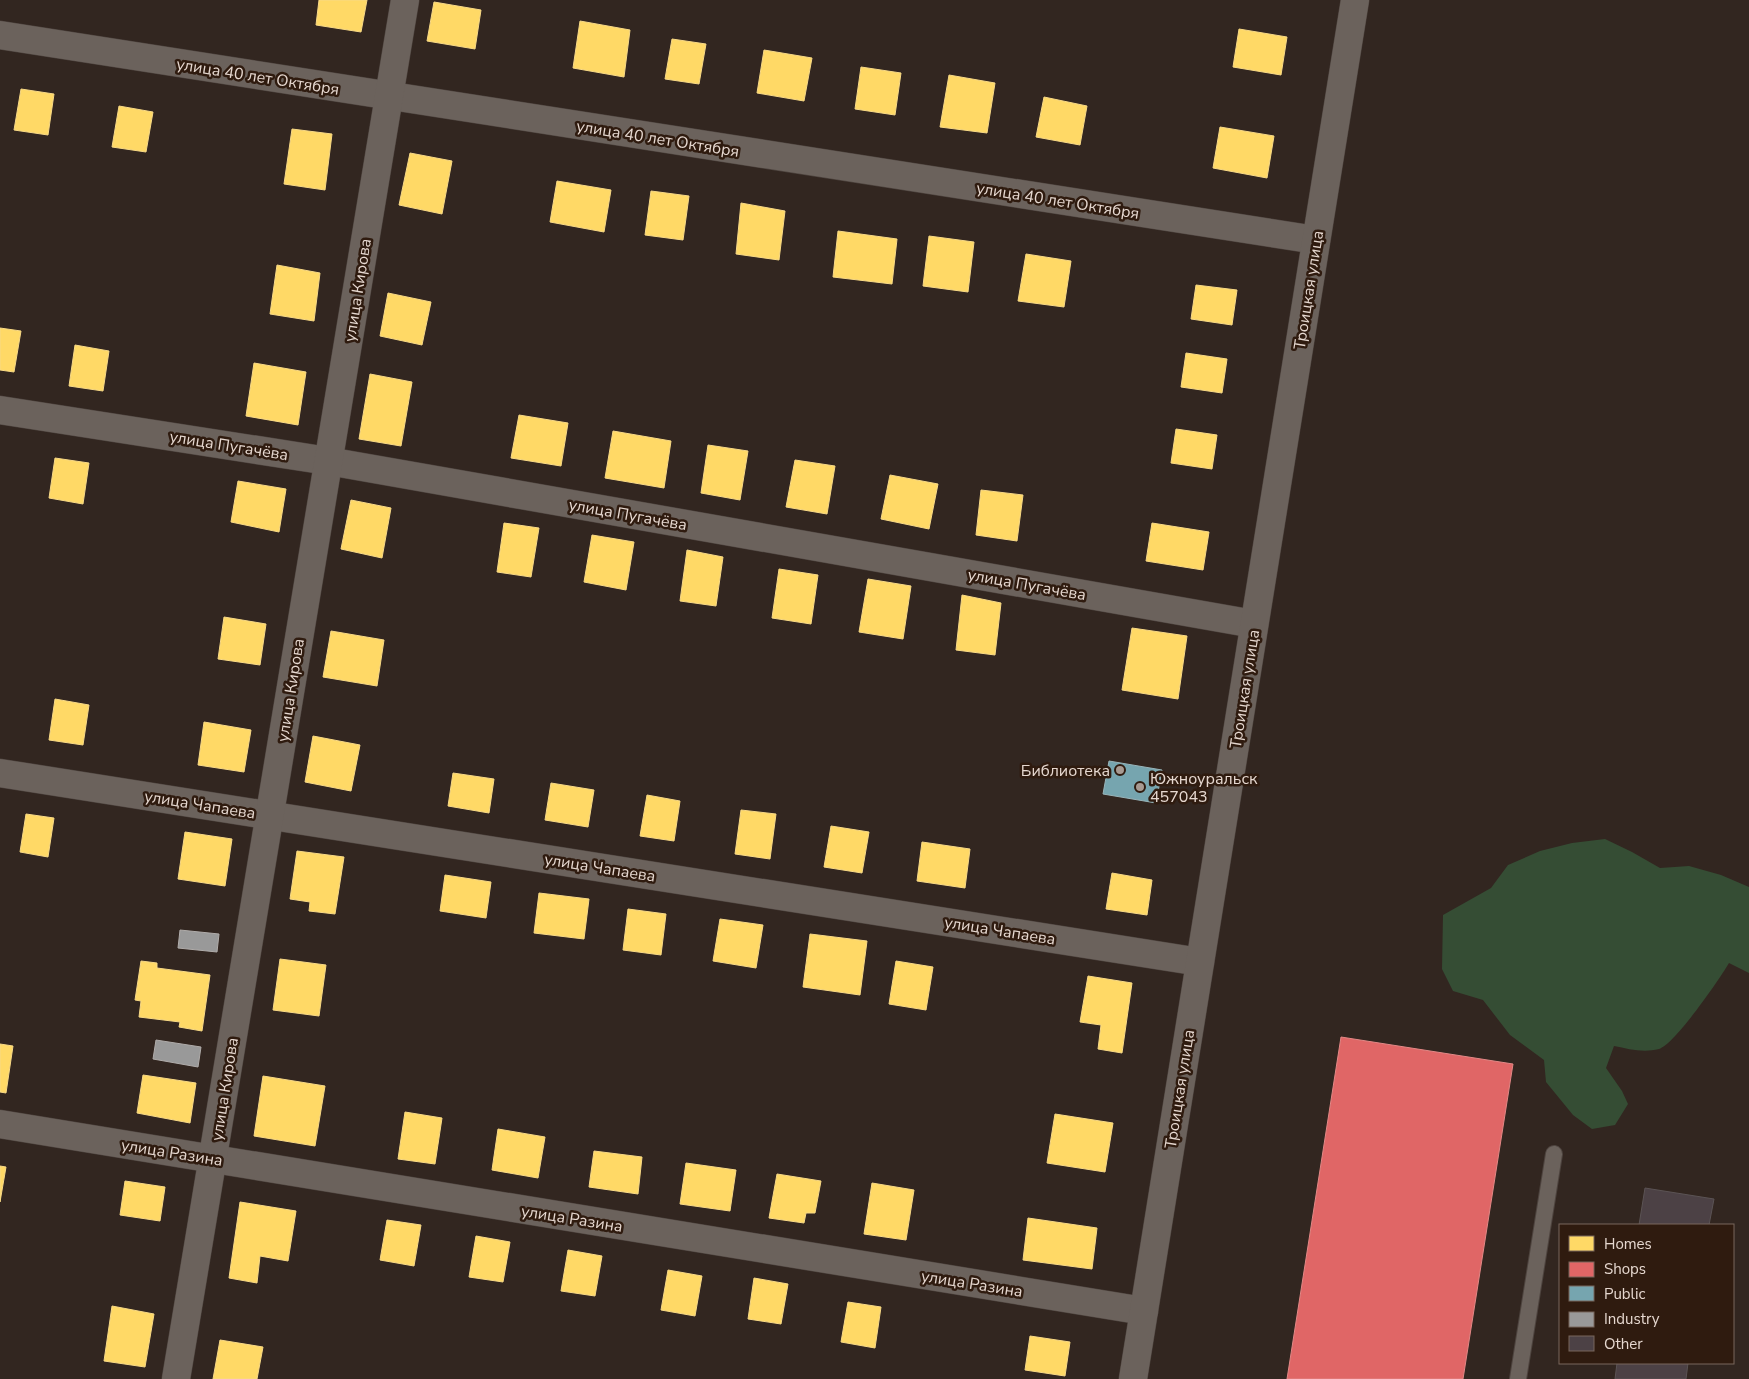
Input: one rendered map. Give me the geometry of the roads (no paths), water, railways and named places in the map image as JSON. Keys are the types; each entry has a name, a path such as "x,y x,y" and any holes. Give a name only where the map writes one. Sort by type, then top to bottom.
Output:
{"street":[{"name":"улица Кирова","path":"176,1379 405,0"},
{"name":"Троицкая улица","path":"1133,1379 1355,0"},
{"name":"улица 40 лет Октября","path":"0,35 1316,240"},
{"name":"улица Пугачёва","path":"0,410 328,461 1254,624"},
{"name":"улица Чапаева","path":"0,773 1200,962"},
{"name":"улица Разина","path":"0,1124 1144,1311"}],"lane":[{"path":"1518,1379 1554,1154"}],"place":[{"name":"Библиотека","path":"1120,770"},
{"name":"Южноуральск 457043","path":"1140,787"}]}
